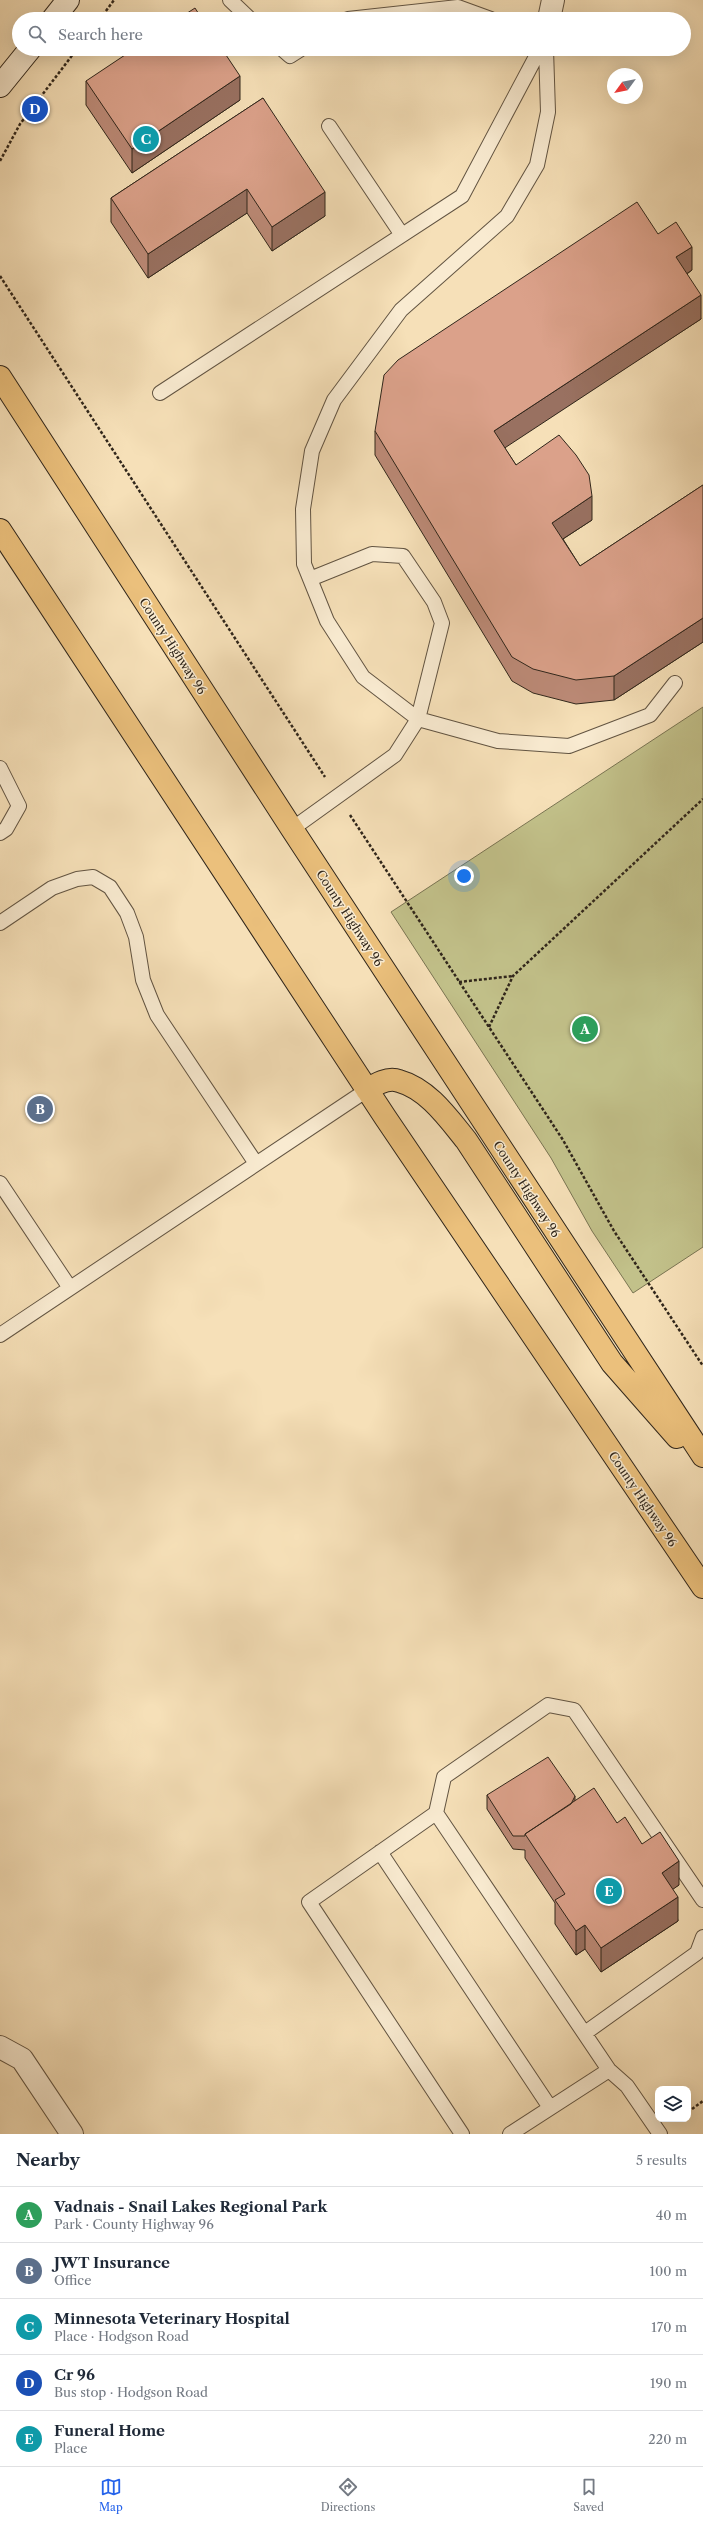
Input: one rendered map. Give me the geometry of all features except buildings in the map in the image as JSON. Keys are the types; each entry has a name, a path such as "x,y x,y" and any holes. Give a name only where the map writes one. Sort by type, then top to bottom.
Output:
{"main road":[{"name":"County Highway 96","path":"0,377 292,829 703,1456"},
{"name":"County Highway 96","path":"0,530 367,1090 703,1586"},
{"path":"367,1090 381,1082 398,1080 420,1092 444,1112 466,1140 612,1363 703,1466"}],"street":[{"path":"59,12 68,0"},
{"path":"550,12 552,0"},
{"path":"0,86 24,56"},
{"path":"0,2047 22,2059 72,2134"}],"lane":[{"path":"230,0 243,12"},
{"path":"412,12 458,7 472,12"},
{"path":"160,393 462,196 536,56"},
{"path":"546,56 548,112 537,165 507,216 401,310 334,400 312,451 303,509 304,564 327,621 363,677 418,719 498,741 569,746 650,715 675,683"},
{"path":"329,126 402,235"},
{"path":"292,829 338,797 395,754 418,719 442,623 434,602 403,556 372,554 310,579"},
{"path":"0,768 19,806 6,829 0,832"},
{"path":"0,923 52,888 77,879 92,877 110,887 127,913 136,937 143,980 157,1015 255,1162"},
{"path":"0,1335 255,1162 367,1090"},
{"path":"0,1183 70,1288"},
{"path":"462,2134 309,1902 436,1813 444,1777 548,1705 574,1710 703,1900"},
{"path":"436,1813 609,2070 627,2086 660,2134"},
{"path":"380,1852 550,2106"},
{"path":"585,2033 697,1954 703,1937"},
{"path":"510,2134 550,2106 609,2070"}],"path":[{"path":"105,12 114,0"},
{"path":"0,161 20,124 72,56"},
{"path":"0,276 338,797 563,1140 614,1231 703,1366"},
{"path":"489,1027 513,976 703,799"},
{"path":"460,982 513,976"},
{"path":"691,2110 703,2102"}],"shaded area":[{"path":"703,707 703,1247 633,1293 592,1231 551,1158 391,912"}],"place":[{"name":"Cr 96","path":"35,109"},
{"name":"Minnesota Veterinary Hospital","path":"146,139"},
{"name":"Vadnais - Snail Lakes Regional Park","path":"585,1029"},
{"name":"JWT Insurance","path":"40,1109"},
{"name":"Funeral Home","path":"609,1891"}]}
